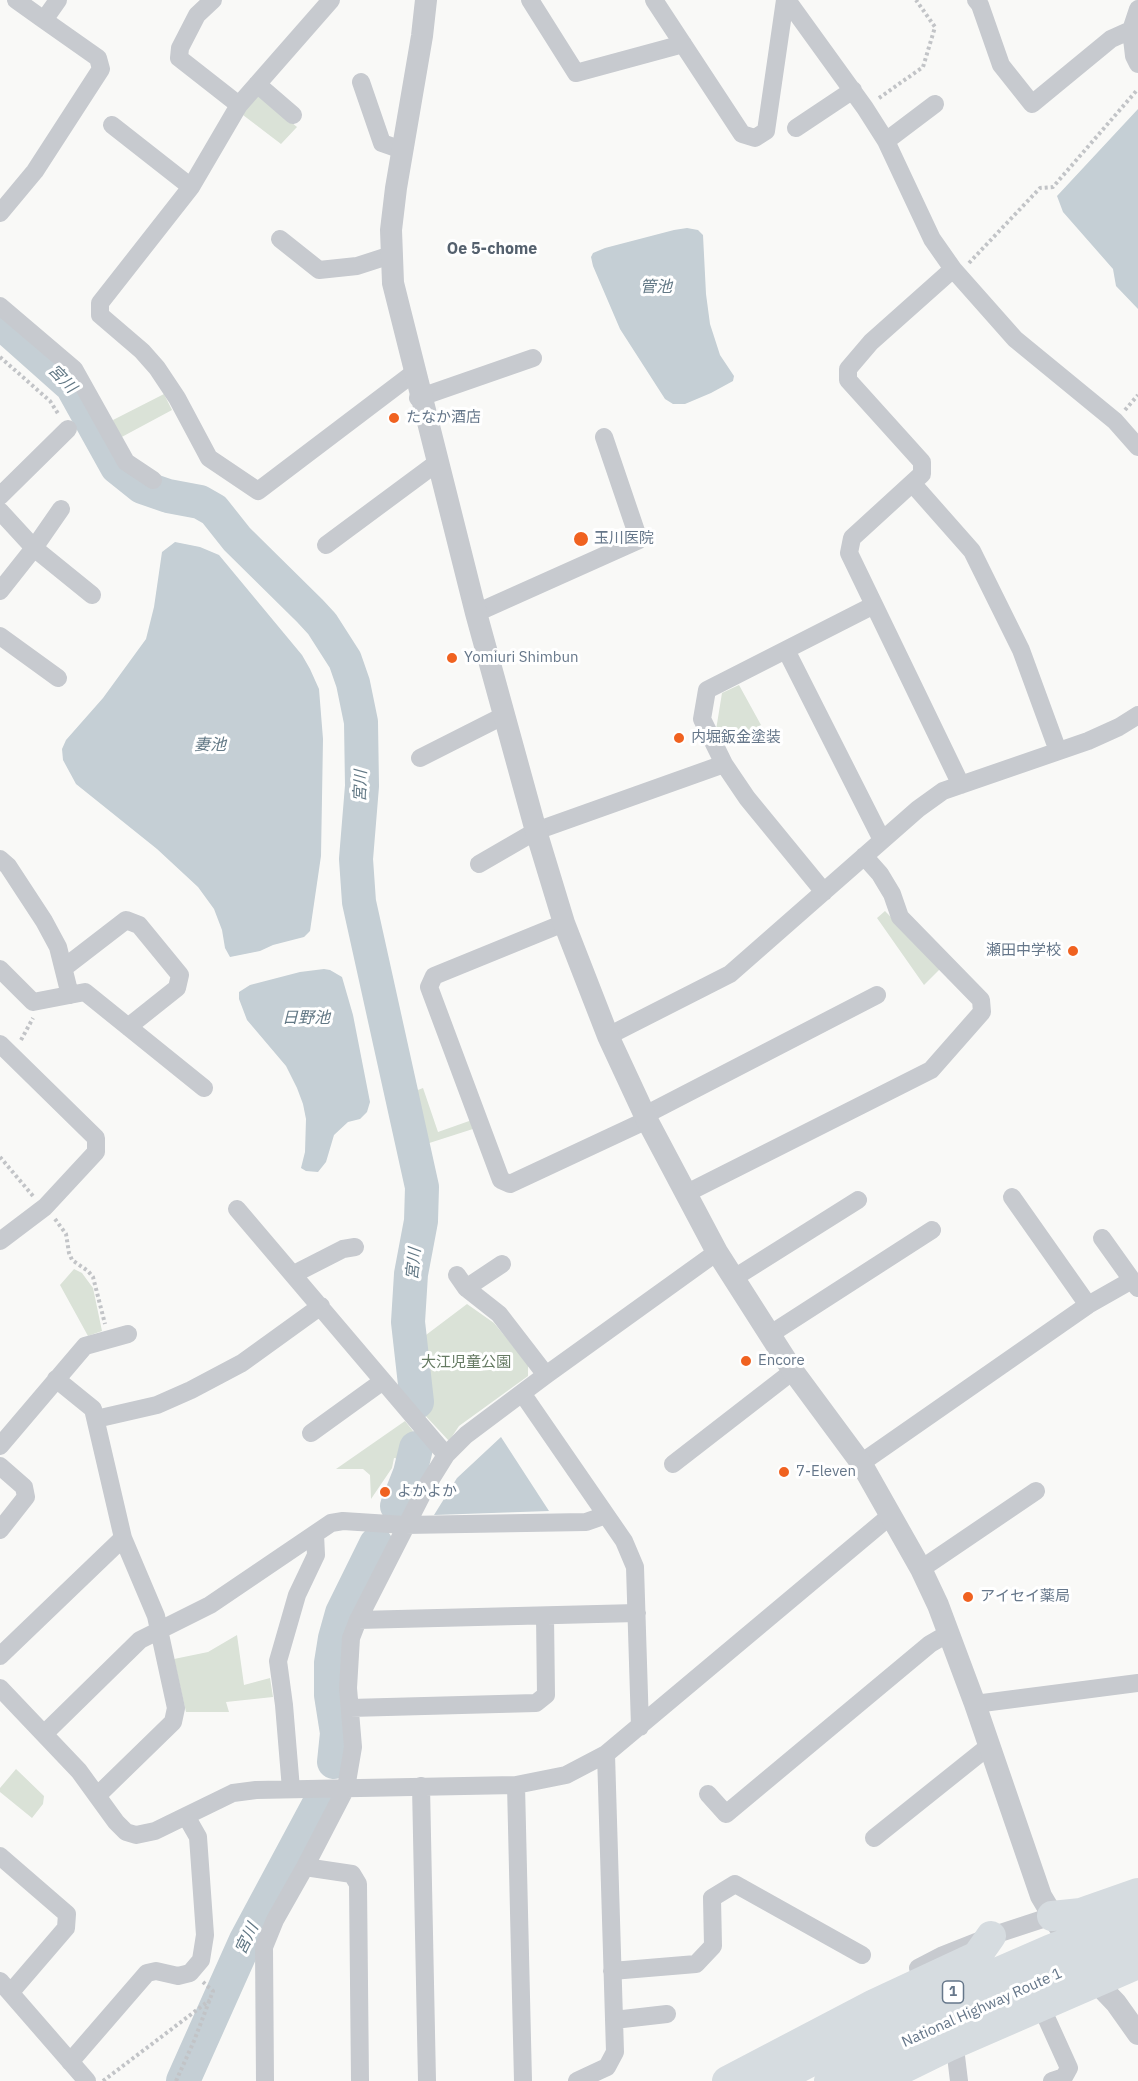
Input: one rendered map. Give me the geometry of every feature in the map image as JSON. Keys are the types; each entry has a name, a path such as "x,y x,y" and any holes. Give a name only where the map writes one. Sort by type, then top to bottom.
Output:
{"highway":[{"path":"1052,1916 1081,1913 1138,1893"},
{"name":"National Highway Route 1","path":"774,2081 846,2043 957,1990 1138,1915"},
{"path":"721,2081 874,2004 977,1956 991,1936"},
{"name":"National Highway Route 1","path":"829,2081 968,2013 1058,1973 1138,1942"},
{"path":"878,2081 947,2047 1138,1964"}],"street":[{"path":"0,213 35,171 101,69 98,58 16,0"},
{"path":"44,20 58,0"},
{"path":"213,0 197,15 180,48 179,58 239,105"},
{"path":"331,0 239,105 191,187 100,303 100,315 142,351 157,368 177,398 209,458 258,491 415,372"},
{"path":"426,0 391,230 393,283 420,398 476,613 536,831 564,923 608,1036 646,1117 717,1252 793,1371 861,1463 921,1569 949,1633 1041,1896 1090,1984 1116,2003 1134,2022"},
{"path":"530,0 576,73 683,44"},
{"path":"654,0 742,134 755,138 766,131 786,0"},
{"path":"786,0 853,90 886,141 932,239 955,272 1015,339 1115,422 1138,447"},
{"path":"976,0 980,5 1000,65 1032,104 1111,39 1131,30"},
{"path":"1138,9 1131,30 1134,56 1138,64"},
{"path":"361,82 382,143 402,150"},
{"path":"257,84 293,116"},
{"path":"796,128 853,90"},
{"path":"886,141 935,104"},
{"path":"112,125 191,187"},
{"path":"280,239 319,270 357,266 391,255"},
{"path":"955,272 871,342 848,369 848,380 922,462 922,474 852,538 849,553 961,785"},
{"path":"0,306 74,369 126,462 153,480"},
{"path":"420,398 533,358"},
{"path":"0,496 68,429"},
{"path":"476,613 639,540 604,437"},
{"path":"326,545 438,462"},
{"path":"912,483 972,551 1021,650 1058,751"},
{"path":"0,591 61,509"},
{"path":"0,511 33,548 92,595"},
{"path":"824,892 747,798 724,764 702,719 707,690 874,605"},
{"path":"0,636 58,678"},
{"path":"786,650 882,840"},
{"path":"420,758 505,715"},
{"path":"608,1036 730,974 918,809 943,791 1058,751 1119,727 1138,715"},
{"path":"479,864 536,831 724,764"},
{"path":"685,1194 931,1070 982,1012 981,1000 900,917 892,894 880,874 864,856"},
{"path":"0,859 8,866 58,947 70,995"},
{"path":"65,968 126,920 139,925 180,975 177,988 128,1027"},
{"path":"564,923 434,976 429,987 501,1180 510,1184 646,1117 877,995"},
{"path":"3,979 33,1002 85,992 204,1088"},
{"path":"0,1241 45,1207 96,1152 96,1138 5,1049"},
{"path":"1012,1197 1088,1305"},
{"path":"734,1278 858,1200"},
{"path":"237,1209 446,1455"},
{"path":"769,1335 932,1230"},
{"path":"861,1463 1088,1305 1135,1284 1102,1238"},
{"path":"294,1274 343,1249 355,1247"},
{"path":"265,2081 264,1947 346,1788 353,1747 348,1688 351,1638 426,1487 446,1455 466,1435 717,1252"},
{"path":"502,1264 462,1282 499,1314 546,1375"},
{"path":"96,1419 157,1405 191,1390 242,1363 321,1306"},
{"path":"0,1446 85,1346 128,1334"},
{"path":"673,1464 793,1371"},
{"path":"56,1379 93,1409 123,1538 156,1616 176,1708 173,1722 98,1795"},
{"path":"311,1433 383,1381"},
{"path":"522,1393 624,1541 635,1567 640,1727"},
{"path":"0,1466 24,1487 26,1497 0,1530"},
{"path":"921,1569 1036,1491"},
{"path":"44,1734 140,1640 210,1605 331,1523 343,1521 405,1526 586,1521 606,1515"},
{"path":"0,1688 79,1771 116,1822 126,1832 136,1835 155,1831 233,1793 291,1789 516,1785 566,1775 606,1754 890,1516"},
{"path":"291,1789 278,1661 297,1595 316,1555 315,1534"},
{"path":"0,1656 123,1538"},
{"path":"358,1620 637,1613"},
{"path":"350,1708 536,1703 546,1695 545,1616"},
{"path":"708,1794 726,1814 930,1644 949,1633"},
{"path":"975,1704 1138,1683"},
{"path":"874,1838 989,1746"},
{"path":"577,2081 607,2067 615,2052 606,1754"},
{"path":"516,1785 523,2081"},
{"path":"421,1786 427,2081"},
{"path":"70,2062 147,1973 156,1971 178,1976 190,1973 201,1960 205,1935 198,1837 186,1816"},
{"path":"0,1856 67,1914 66,1928 6,1986 87,2081"},
{"path":"305,1868 352,1874 358,1884 360,2081"},
{"path":"612,1971 696,1964 713,1946 712,1898 735,1884 829,1927 862,1954"},
{"path":"991,1936 1052,1916"},
{"path":"905,2081 1073,2003 1090,1984"},
{"path":"614,2020 667,2014"},
{"path":"1045,2015 1069,2068 1064,2076 1052,2081"},
{"path":"956,2056 959,2081"}],"path":[{"path":"865,108 923,67 935,27 916,0"},
{"path":"955,272 1040,188 1053,187 1138,89"},
{"path":"0,357 50,401 68,429"},
{"path":"5,1049 27,1031 37,1011 33,1002"},
{"path":"0,1157 66,1234 72,1260 93,1277 108,1340"},
{"path":"176,2081 213,1990 190,1973"},
{"path":"102,2081 210,2000"}],"green space":[{"path":"259,95 297,127 281,144 243,115 247,107"},
{"path":"164,394 172,410 118,439 113,420"},
{"path":"739,685 761,725 724,743 716,730 722,693"},
{"path":"885,911 941,968 924,985 877,918"},
{"path":"423,1088 438,1132 472,1120 476,1128 420,1146 405,1095"},
{"path":"74,1269 82,1273 93,1288 102,1331 88,1336 60,1285"},
{"name":"大江児童公園","path":"467,1304 494,1323 528,1364 528,1376 459,1426 449,1441 422,1412 418,1341"},
{"path":"405,1421 413,1431 408,1460 394,1458 392,1468 371,1499 370,1475 363,1469 336,1469"},
{"path":"237,1635 244,1685 270,1678 273,1697 226,1702 229,1712 186,1712 174,1659 208,1652"},
{"path":"16,1769 44,1796 43,1804 32,1818 0,1792 0,1788"}],"water":[{"path":"1138,109 1138,309 1116,286 1113,269 1063,212 1057,196"},
{"name":"管池","path":"687,228 698,230 703,235 710,324 720,355 734,376 733,381 711,393 685,404 673,404 665,399 620,329 591,257 593,253 605,248"},
{"name":"妻池","path":"175,542 200,547 219,555 302,655 319,689 323,739 321,856 310,931 304,937 260,951 230,957 225,948 222,930 214,909 198,887 157,849 76,784 63,760 62,749 66,740 103,698 146,639 154,607 162,552"},
{"name":"日野池","path":"324,969 342,977 353,1015 370,1102 367,1112 360,1119 348,1122 334,1135 326,1162 318,1172 301,1168 305,1152 306,1119 297,1088 286,1066 247,1020 239,999 239,992 250,985 300,972"},
{"path":"501,1437 549,1511 434,1515 457,1478"}],"waterway":[{"name":"宮川","path":"0,322 72,386 117,467 142,487 168,496 200,502 214,510 237,539 322,624 345,660 353,683 361,722 362,786 356,859 359,902 422,1187 421,1221 411,1274 408,1322 417,1402"},
{"name":"宮川","path":"397,1506 410,1473 416,1448"},
{"name":"宮川","path":"334,1762 337,1733 331,1695 331,1663 335,1638 342,1613 376,1544"},
{"name":"宮川","path":"183,2081 246,1940 320,1802"}],"place":[{"name":"たなか酒店","path":"394,418"},
{"name":"玉川医院","path":"581,539"},
{"name":"Yomiuri Shimbun","path":"452,658"},
{"name":"内堀鈑金塗装","path":"679,738"},
{"name":"瀬田中学校","path":"1073,951"},
{"name":"Encore","path":"746,1361"},
{"name":"7-Eleven","path":"784,1472"},
{"name":"よかよか","path":"385,1492"},
{"name":"アイセイ薬局","path":"968,1597"}],"district":[{"name":"Oe 5-chome","path":"492,249"}]}
